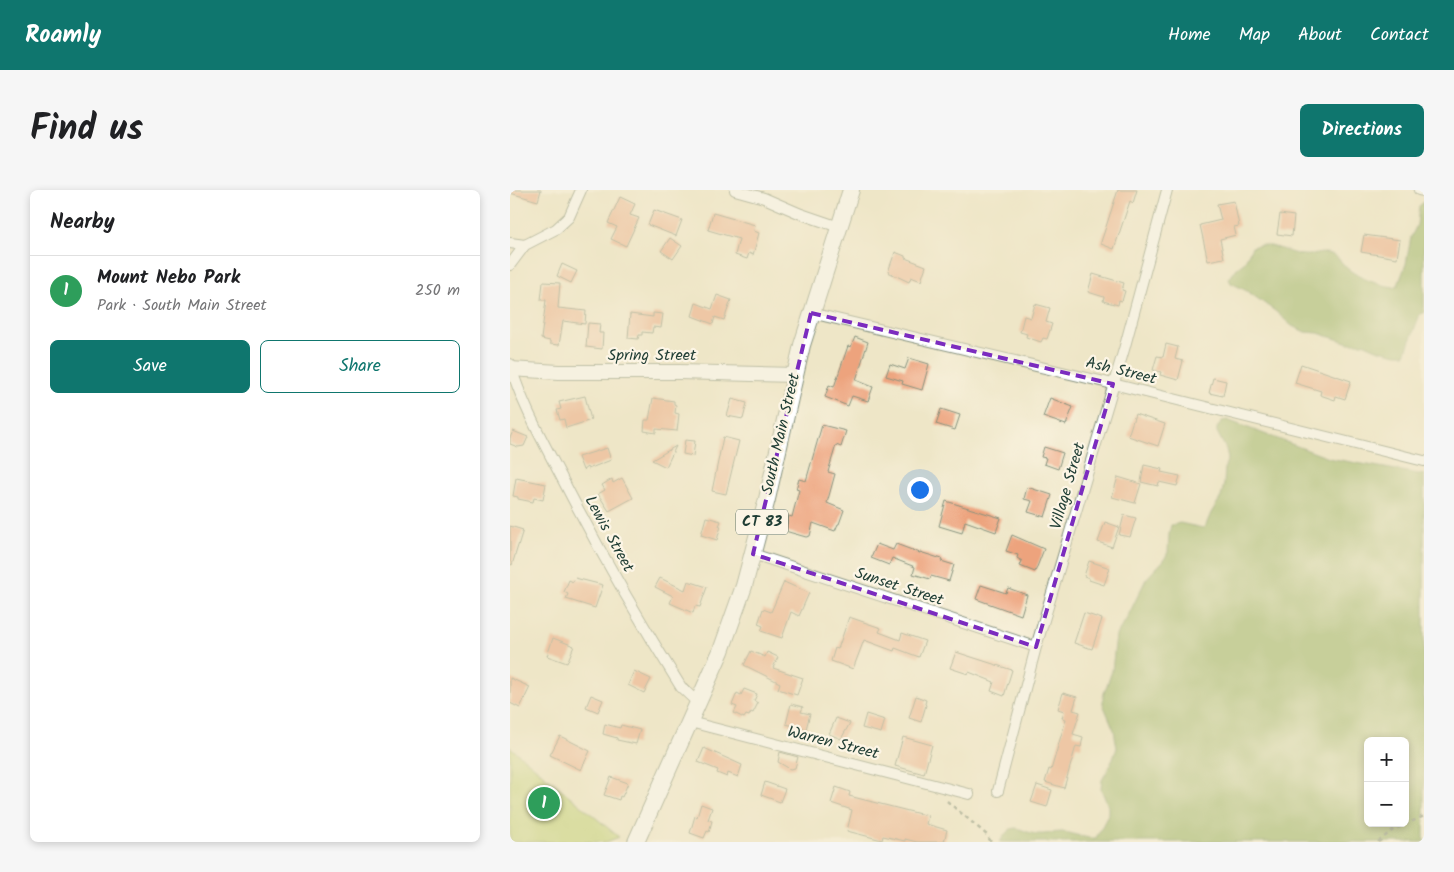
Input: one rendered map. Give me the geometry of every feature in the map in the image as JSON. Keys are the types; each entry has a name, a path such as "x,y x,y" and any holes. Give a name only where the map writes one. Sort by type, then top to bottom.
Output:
{"main road":[{"name":"South Main Street","path":"636,842 731,626 753,554 794,375 811,313 851,190"}],"street":[{"path":"510,265 525,245 556,229 569,216 581,190"},
{"path":"735,190 764,198 801,214 839,227"},
{"name":"Village Street","path":"998,791 1036,647 1125,346 1167,190"},
{"path":"1420,190 1424,191"},
{"path":"510,243 525,245"},
{"name":"Ash Street","path":"811,313 1113,384 1424,461"},
{"name":"Spring Street","path":"511,367 558,372 679,372 794,375"},
{"name":"Lewis Street","path":"511,367 536,429 593,537 681,687 698,703"},
{"name":"Sunset Street","path":"753,554 1036,647"},
{"name":"Warren Street","path":"690,722 969,794"}],"path":[{"path":"947,800 987,835 991,842"},
{"path":"1378,842 1393,830 1424,816"}],"highlighted area":[{"path":"811,313 1113,384 1036,647 753,554"}],"green space":[{"path":"1424,202 1424,313 1420,314 1405,354 1379,350 1363,343 1349,343 1318,333 1305,332 1292,326 1247,291 1231,283 1229,279 1237,268 1244,263 1252,247 1265,245 1304,255 1331,254 1359,276 1376,283 1394,287 1398,285 1406,264 1411,237 1417,225 1419,206"},
{"path":"1227,420 1329,458 1424,475 1424,842 1000,842 1009,830 1013,828 1037,834 1065,832 1096,838 1108,815 1108,806 1101,789 1102,780 1117,748 1114,730 1103,704 1103,696 1112,671 1116,635 1126,620 1146,579 1164,560 1168,552 1171,525 1180,523 1203,528 1221,497 1225,466 1228,458 1217,428 1222,421"},
{"path":"510,747 619,837 606,842 510,842"}],"building":[{"path":"510,190 541,190 538,201 510,193"},
{"path":"1118,190 1137,190 1133,203 1130,201 1114,249 1101,244 1101,242"},
{"path":"620,197 635,204 630,215 639,218 626,246 611,239 617,227 608,223"},
{"path":"1234,201 1239,226 1234,227 1236,235 1220,239 1224,258 1208,261 1200,225 1221,220 1217,204"},
{"path":"654,210 682,220 676,236 648,225"},
{"path":"713,213 755,225 754,231 759,233 753,255 749,253 747,259 735,255 739,239 708,230"},
{"path":"1280,214 1294,216 1292,236 1277,234"},
{"path":"1364,235 1400,240 1397,258 1361,252"},
{"path":"670,238 682,246 673,259 661,251"},
{"path":"895,252 926,266 921,281 911,277 909,282 888,272"},
{"path":"562,264 577,271 571,283 557,276"},
{"path":"1093,274 1124,283 1122,290 1125,291 1122,301 1119,300 1118,305 1103,301 1104,297 1088,292"},
{"path":"543,282 560,283 558,308 586,311 585,324 563,321 559,345 550,344 550,341 541,339 546,300 541,300"},
{"path":"717,295 731,300 724,320 715,317 713,324 692,316 696,303 712,309"},
{"path":"1035,304 1050,308 1046,322 1052,324 1047,339 1043,338 1041,342 1026,337 1027,334 1020,332 1024,316 1031,318"},
{"path":"653,313 663,314 661,328 653,327 652,333 642,332 638,339 628,338 630,314 653,317"},
{"path":"588,323 600,324 599,333 603,333 602,349 586,347"},
{"path":"855,337 868,342 856,380 873,387 868,401 852,396 848,406 825,397 829,385 834,387 848,346 851,347"},
{"path":"1166,344 1178,347 1175,359 1183,361 1178,380 1160,375 1161,372 1153,370 1157,356 1163,357"},
{"path":"909,358 929,364 922,390 902,384 903,381 886,376 890,364 905,369"},
{"path":"1301,364 1351,381 1345,399 1336,396 1335,400 1320,395 1321,391 1295,383"},
{"path":"1213,378 1226,381 1223,396 1209,393"},
{"path":"585,396 591,420 566,428 564,419 560,420 557,410 561,409 559,402"},
{"path":"653,398 674,401 676,405 675,413 679,414 677,431 656,429 656,433 644,431 645,420 649,420"},
{"path":"1050,398 1073,407 1066,425 1043,417"},
{"path":"732,399 747,403 743,419 727,416"},
{"path":"941,409 960,415 955,430 936,424"},
{"path":"1135,414 1165,424 1158,446 1128,436"},
{"path":"822,425 846,431 841,447 836,445 828,472 835,474 827,503 844,510 835,531 813,523 810,536 806,537 785,531 789,516 792,517 799,490 796,489 799,479 806,481"},
{"path":"513,431 528,437 524,446 518,447 510,444"},
{"path":"723,437 739,441 726,494 712,491"},
{"path":"685,440 695,441 693,456 683,454"},
{"path":"676,446 666,467 652,460"},
{"path":"1044,447 1063,453 1058,469 1044,464 1046,458 1041,457"},
{"path":"607,448 611,460 583,470 578,457"},
{"path":"1144,465 1162,469 1161,472 1180,476 1177,486 1159,482 1158,486 1141,482"},
{"path":"1118,477 1141,484 1135,503 1112,497"},
{"path":"516,478 546,484 543,500 534,498 533,502 513,496"},
{"path":"622,478 633,498 609,511 598,494 605,490 602,485 612,479 613,483"},
{"path":"1027,487 1052,495 1045,517 1028,512 1032,501 1024,499"},
{"path":"946,501 1001,518 996,532 965,521 962,533 939,526"},
{"path":"1124,515 1136,518 1130,537 1119,535"},
{"path":"706,517 721,521 717,540 701,535"},
{"path":"1105,522 1119,527 1112,547 1098,542"},
{"path":"510,526 523,530 512,565 510,564"},
{"path":"1012,535 1044,549 1035,572 1020,566 1022,561 1017,558 1018,555 1006,551"},
{"path":"877,544 893,550 896,544 942,559 941,561 954,565 949,581 931,576 930,579 913,574 915,567 892,558 889,565 871,558"},
{"path":"1089,561 1110,568 1104,585 1089,580 1089,578 1084,576"},
{"path":"575,578 603,585 595,608 566,599 568,594 564,592 569,580 573,582"},
{"path":"660,578 685,590 688,581 707,587 700,607 695,606 693,613 670,603 673,596 655,587"},
{"path":"784,582 809,593 799,616 791,612 782,638 761,631 763,626 758,624 763,609 771,612"},
{"path":"981,585 1006,593 1008,588 1027,595 1021,615 976,599"},
{"path":"1084,613 1102,619 1092,649 1074,643"},
{"path":"849,617 881,628 879,632 900,640 902,633 925,641 919,657 895,648 894,651 864,640 853,669 831,661 835,648 838,649"},
{"path":"553,638 574,646 567,663 547,656"},
{"path":"751,651 765,657 767,652 778,657 773,668 803,678 797,695 778,689 780,683 744,665"},
{"path":"956,652 1012,670 1004,696 991,691 994,682 969,672 968,674 950,668"},
{"path":"634,671 651,679 644,693 628,685"},
{"path":"510,678 530,687 520,708 510,703"},
{"path":"744,689 757,694 754,701 758,703 753,713 751,712 749,716 746,715 744,718 734,713 737,707 732,705 737,693 741,695"},
{"path":"1063,693 1077,697 1073,710 1080,712 1073,734 1083,737 1081,747 1076,746 1064,788 1045,782 1049,769 1051,770 1066,719 1062,718 1064,711 1058,709"},
{"path":"591,695 603,700 598,712 586,707"},
{"path":"916,696 926,700 921,722 909,718"},
{"path":"791,704 803,707 801,712 810,714 806,729 786,724"},
{"path":"866,714 885,720 881,733 862,728"},
{"path":"836,718 850,723 841,739 829,734"},
{"path":"605,724 620,728 621,725 640,730 636,744 617,740 617,738 603,734"},
{"path":"560,736 590,751 581,770 550,755"},
{"path":"903,737 932,745 924,774 895,766"},
{"path":"704,748 742,765 738,777 728,773 727,777 717,773 718,770 698,762"},
{"path":"780,752 798,757 795,768 790,769 778,762"},
{"path":"611,777 628,783 619,800 604,795"},
{"path":"765,782 785,789 780,802 761,795"},
{"path":"1037,785 1052,790 1047,807 1031,802"},
{"path":"836,787 850,792 849,796 928,816 926,824 947,830 944,842 917,842 905,839 905,841 883,836 882,840 847,831 852,810 831,803"},
{"path":"701,804 712,808 708,820 712,821 709,832 707,831 704,838 690,833"}],"place":[{"name":"Mount Nebo Park","path":"544,803"}]}
